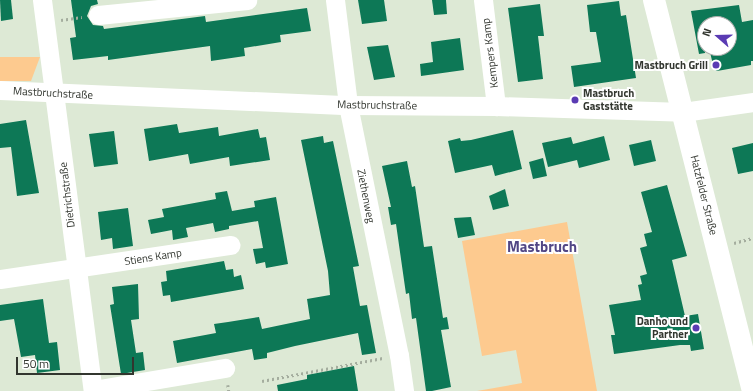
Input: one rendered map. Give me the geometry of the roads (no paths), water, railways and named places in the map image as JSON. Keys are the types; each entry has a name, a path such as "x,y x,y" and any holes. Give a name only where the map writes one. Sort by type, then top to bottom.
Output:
{"street":[{"name":"Dietrichstraße","path":"42,0 56,93 76,269 93,390 225,368"},
{"path":"98,15 247,0"},
{"name":"Ziethenweg","path":"335,0 348,105 399,355 404,391"},
{"name":"Kempers Kamp","path":"483,0 496,106"},
{"name":"Hatzfelder Straße","path":"654,0 684,112 753,391"},
{"name":"Mastbruchstraße","path":"0,90 348,105 496,106 684,112 753,102"},
{"name":"Stiens Kamp","path":"0,280 231,245"}],"place":[{"name":"Mastbruch Grill","path":"716,65"},
{"name":"Mastbruch Gaststätte","path":"575,100"},
{"name":"Danho und Partner","path":"696,328"}],"district":[{"name":"Mastbruch","path":"542,247"}]}
